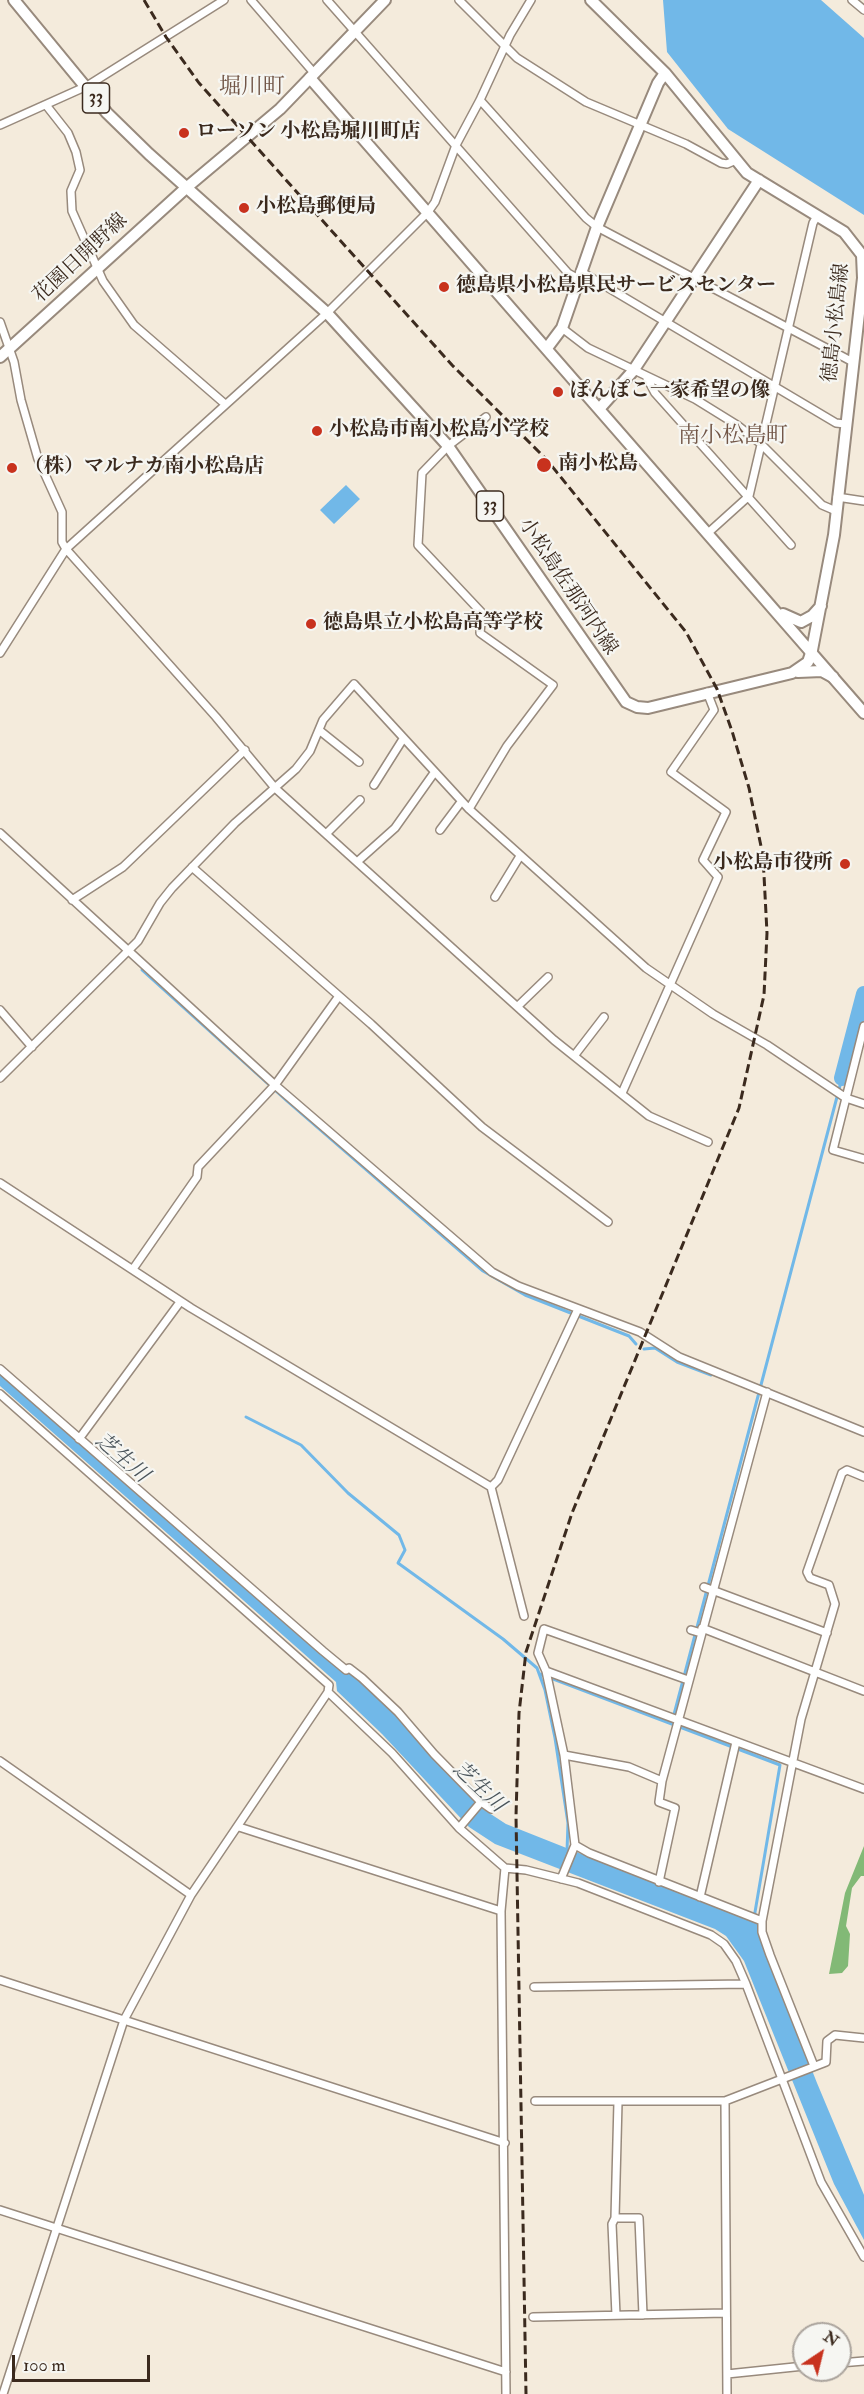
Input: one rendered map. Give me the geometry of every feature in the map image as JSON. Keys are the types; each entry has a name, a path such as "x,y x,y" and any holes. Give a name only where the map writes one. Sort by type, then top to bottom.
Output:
{"main road":[{"name":"小松島佐那河内線","path":"14,0 107,113 186,188 327,313 448,446 626,702 637,708 648,708 707,692 812,670 833,677"},
{"path":"186,188 280,109 385,0"},
{"name":"徳島小松島線","path":"591,0 665,73 747,173 844,232 860,251 863,260 862,288 851,361 836,511 812,650"},
{"path":"547,348 562,328 597,226 658,83 665,73"},
{"path":"312,75 428,212 812,650 864,713"},
{"path":"600,408 633,371 759,180"},
{"name":"花園日開野線","path":"0,357 186,188"},
{"path":"844,232 864,243"},
{"path":"778,611 801,622 812,616 821,606"},
{"path":"792,673 808,662 812,650"}],"street":[{"path":"0,125 87,86 224,0"},
{"path":"251,0 312,75"},
{"path":"327,0 568,273 579,274 666,321 836,423 845,424"},
{"path":"459,0 504,47 586,102 640,124 721,163 727,164 735,159"},
{"path":"0,653 66,549 327,313 428,212 435,202 456,145 504,47 531,0"},
{"path":"852,0 864,10"},
{"path":"480,100 586,218 597,226 851,361"},
{"path":"46,105 68,133 76,152 80,170 72,191 72,211 98,269 134,325 225,404"},
{"path":"708,533 749,496 813,223 817,216"},
{"path":"0,322 10,349 38,459 62,512 62,542 66,549 245,750 275,788 573,1056 649,1116 708,1142"},
{"path":"562,328 588,348 695,399 760,443 822,505 836,511"},
{"path":"647,378 655,393 791,545"},
{"path":"469,809 507,746 553,685 480,633 482,613 418,545 422,473 448,446 486,417"},
{"path":"837,497 864,501"},
{"path":"0,1078 138,941 160,903 192,867 235,824 296,769 310,751 323,720 354,684 461,802 646,968 832,1089 864,1104"},
{"path":"622,1093 691,933 718,877 703,860 726,816 723,808 670,772 714,710 707,692"},
{"path":"319,730 359,762"},
{"path":"374,786 403,739"},
{"path":"72,900 123,867 245,750"},
{"path":"357,862 395,828 434,773"},
{"path":"326,834 360,800"},
{"path":"440,830 461,802"},
{"path":"0,833 273,1087 492,1272 576,1313 640,1332 679,1357 864,1432"},
{"path":"495,897 520,856"},
{"path":"192,867 339,996 482,1127 608,1222"},
{"path":"518,1006 548,977"},
{"path":"133,1269 197,1177 198,1167 273,1087 339,996"},
{"path":"0,1010 33,1047"},
{"path":"573,1056 604,1017"},
{"path":"864,1026 833,1150 864,1159"},
{"path":"0,1183 180,1302 491,1487 524,1616"},
{"path":"80,1438 180,1302"},
{"path":"491,1487 498,1480 576,1313"},
{"path":"0,1369 338,1663 362,1678 398,1712 480,1803 491,1809"},
{"path":"659,1882 675,1808 659,1802 662,1780 685,1679 701,1632 705,1604 763,1391"},
{"path":"0,1394 329,1685 328,1692 191,1895 124,2020 3,2394"},
{"path":"813,2067 770,1956 760,1920 791,1763 835,1604 829,1585 810,1578 807,1572 842,1473 847,1470 864,1477"},
{"path":"709,1589 827,1633"},
{"path":"562,1877 575,1847 564,1755 546,1671 538,1653 544,1629 685,1679"},
{"path":"691,1630 864,1691"},
{"path":"546,1671 735,1746 864,1789"},
{"path":"328,1692 393,1752 460,1827 505,1868 562,1877 711,1935 724,1944 736,1960 786,2079 821,2182 864,2257"},
{"path":"700,1897 735,1746"},
{"path":"564,1755 628,1767 662,1780"},
{"path":"0,1761 191,1895"},
{"path":"460,1827 480,1803"},
{"path":"239,1827 501,1911"},
{"path":"575,1847 760,1920"},
{"path":"505,1868 501,1911 506,2394"},
{"path":"0,1980 505,2143"},
{"path":"534,1987 746,1984"},
{"path":"535,2101 725,2101 786,2079 826,2061 827,2042 835,2035 864,2038"},
{"path":"725,2101 727,2394"},
{"path":"616,2315 612,2224 615,2218 618,2102"},
{"path":"0,2210 506,2372"},
{"path":"615,2218 639,2218 643,2315"},
{"path":"534,2317 726,2313"},
{"path":"727,2373 792,2367"}],"green space":[{"path":"864,1846 864,1876 861,1876 852,1888 846,1926 850,1934 848,1966 842,1973 829,1974 845,1893"}],"water":[{"path":"663,0 821,0 864,38 864,215 728,129 667,52"},
{"path":"346,485 360,499 334,524 320,510"},
{"path":"0,1372 349,1671 398,1717 483,1809 506,1824 758,1924 764,1948 864,2195 864,2240 834,2184 744,1961 726,1936 715,1929 495,1844 469,1827 382,1734 337,1691 336,1682 0,1386"}],"waterway":[{"path":"142,970 287,1101 483,1271 525,1295 629,1336 636,1344"},
{"path":"842,1078 864,994"},
{"path":"672,1722 842,1078"},
{"path":"644,1349 655,1348 677,1362 711,1375"},
{"path":"246,1417 301,1445 348,1493 399,1535 405,1550 398,1563 503,1639 537,1668 545,1690 555,1738 568,1823 567,1851"},
{"path":"540,1674 780,1765 754,1918"}],"railway":[{"path":"144,0 166,37 199,83 452,365 547,460 686,632 717,689 732,731 749,788 763,856 767,933 764,995 739,1108 572,1513 526,1652 519,1713 516,1816 526,2394"}],"place":[{"name":"ローソン 小松島堀川町店","path":"184,133"},
{"name":"小松島郵便局","path":"244,208"},
{"name":"徳島県小松島県民サービスセンター","path":"444,287"},
{"name":"ぽんぽこ一家希望の像","path":"558,392"},
{"name":"小松島市南小松島小学校","path":"317,431"},
{"name":"南小松島","path":"544,465"},
{"name":"（株）マルナカ南小松島店","path":"12,468"},
{"name":"徳島県立小松島高等学校","path":"311,624"},
{"name":"小松島市役所","path":"845,864"}],"district":[{"name":"堀川町","path":"252,88"},
{"name":"南小松島町","path":"733,437"}],"water label":[{"name":"芝生川","path":"121,1459"},
{"name":"芝生川","path":"478,1788"}]}
